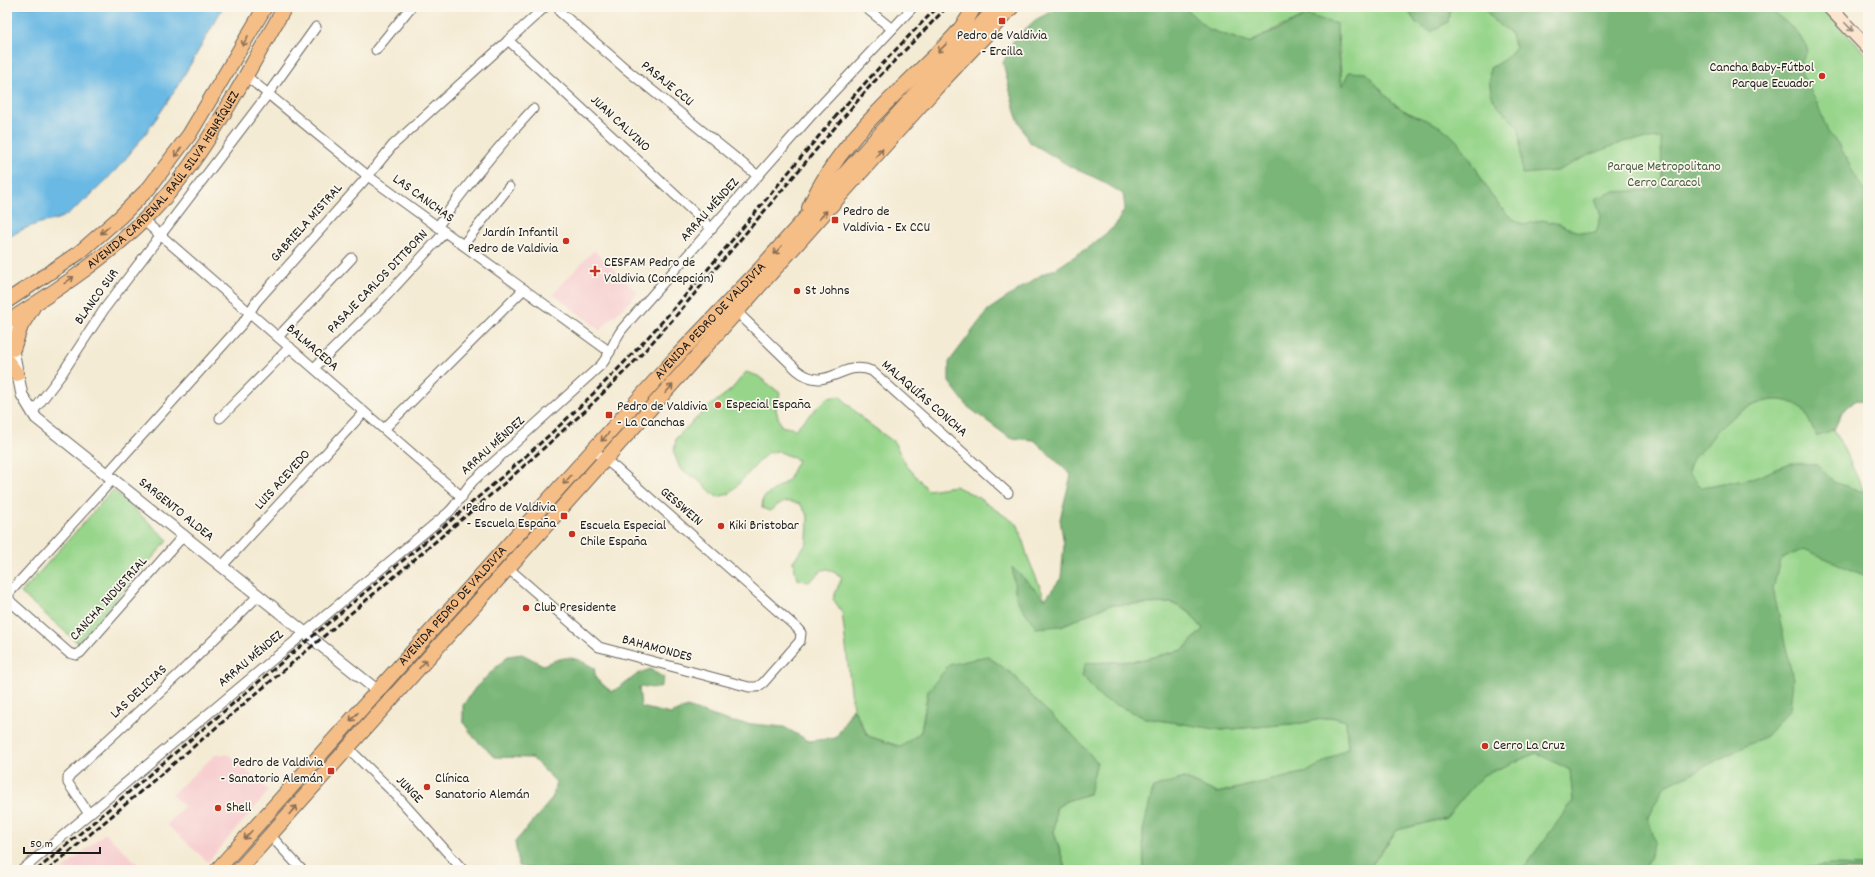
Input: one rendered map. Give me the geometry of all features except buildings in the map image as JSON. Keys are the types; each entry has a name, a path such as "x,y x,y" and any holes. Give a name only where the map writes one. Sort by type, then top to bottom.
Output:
{"main road":[{"name":"AVENIDA CARDENAL RAÚL SILVA HENRÍQUEZ","path":"7,302 80,252 120,217 149,188 189,136 265,7"},
{"name":"AVENIDA CARDENAL RAÚL SILVA HENRÍQUEZ","path":"7,321 37,302 101,256 143,220 162,200 192,162 216,127 285,7"},
{"path":"804,221 818,189 844,150 870,120 954,36 974,7"},
{"name":"AVENIDA PEDRO DE VALDIVIA","path":"239,870 737,312 850,177 928,80 997,7"},
{"name":"AVENIDA PEDRO DE VALDIVIA","path":"217,870 679,354 741,290 804,221 850,177 1012,7"},
{"path":"1829,7 1868,48"},
{"path":"870,120 928,80"},
{"path":"844,150 850,177"},
{"path":"17,374 10,355 21,326 37,302"},
{"path":"378,690 388,694 397,694"},
{"path":"378,690 382,700 380,712"},
{"path":"330,743 348,748"},
{"path":"266,815 266,825 270,835"}],"street":[{"path":"376,50 410,7"},
{"name":"GABRIELA MISTRAL","path":"110,476 244,323 256,302 368,176 392,145 545,7"},
{"path":"865,7 892,29"},
{"name":"ARRAU MÉNDEZ","path":"22,870 449,512 473,481 601,365 610,352 616,337 624,327 809,118 914,7"},
{"name":"PASAJE CCU","path":"560,12 627,70 758,176"},
{"name":"BLANCO SUR","path":"32,413 60,375 105,308 162,236 316,27"},
{"name":"JUAN CALVINO","path":"508,40 712,229"},
{"name":"LAS CANCHAS","path":"246,75 368,176 610,352"},
{"name":"PASAJE CARLOS DITTBORN","path":"314,368 378,305 441,229 478,170 533,109"},
{"path":"463,245 509,187"},
{"name":"BALMACEDA","path":"143,220 462,497"},
{"path":"278,337 352,258"},
{"path":"384,429 524,289"},
{"name":"MALAQUÍAS CONCHA","path":"737,312 796,370 808,377 814,379 828,379 855,367 872,371 1008,493"},
{"path":"7,321 10,355"},
{"path":"220,418 290,347"},
{"name":"SARGENTO ALDEA","path":"17,374 22,395 32,413 42,423 378,690"},
{"name":"LUIS ACEVEDO","path":"222,566 364,412"},
{"name":"GESSWEIN","path":"593,450 797,628 801,635"},
{"name":"CANCHA INDUSTRIAL","path":"110,476 9,593 9,599 12,603 69,653 76,655 80,653 184,536"},
{"name":"BAHAMONDES","path":"509,569 599,647 749,687 757,687 763,683 798,643 801,635"},
{"name":"LAS DELICIAS","path":"89,814 68,784 68,777 180,673 258,596"},
{"name":"JUNGE","path":"348,748 396,795 463,870"},
{"path":"270,835 302,870"}],"shaded area":[{"name":"CESFAM Pedro de Valdivia (Concepción)","path":"594,250 638,293 600,330 553,294"},
{"path":"215,755 230,755 269,791 208,862 167,825 184,806 171,795"},
{"path":"105,833 144,870 62,870"}],"green space":[{"path":"1069,7 1184,7 1208,29 1249,43 1307,15 1337,24 1338,56 1342,86 1349,72 1367,73 1386,95 1403,110 1445,130 1456,140 1470,158 1493,198 1500,207 1524,225 1542,220 1560,224 1578,232 1596,233 1601,216 1595,199 1612,192 1649,190 1662,178 1661,138 1626,141 1589,155 1557,171 1522,174 1519,128 1500,108 1492,96 1490,89 1490,68 1505,59 1516,47 1509,31 1494,21 1483,7 1767,7 1801,37 1808,50 1802,61 1803,77 1817,103 1828,132 1840,146 1868,197 1868,403 1856,400 1842,412 1834,429 1817,437 1806,415 1799,406 1789,401 1777,400 1766,401 1755,405 1734,416 1717,431 1706,446 1693,459 1688,472 1702,488 1755,478 1790,463 1816,464 1834,482 1864,492 1868,489 1868,577 1804,549 1780,560 1773,589 1793,679 1790,709 1766,736 1664,787 1648,817 1655,842 1645,870 1522,870 1573,801 1570,770 1536,753 1482,776 1446,818 1397,830 1368,870 1144,870 1143,831 1153,788 1184,778 1217,793 1307,772 1348,748 1346,721 1331,717 1302,723 1221,730 1145,718 1101,698 1082,675 1086,663 1136,661 1183,650 1203,629 1189,612 1172,603 1109,605 1061,626 1036,628 1016,598 1012,567 1045,599 1061,578 1064,545 1060,519 1071,475 1034,440 1010,438 968,407 949,382 949,362 988,310 1041,275 1057,268 1093,244 1115,226 1125,208 1123,194 1100,180 1071,167 1028,141 1016,115 1003,63 1013,41 1035,20 1057,9"},
{"name":"Parque Metropolitano Cerro Caracol","path":"1123,7 1821,7 1868,56 1868,403 1856,400 1842,412 1834,429 1864,491 1868,489 1868,870 1368,870 1397,830 1446,818 1383,92 1379,87 1342,86 1338,35 1283,25 1249,43 1208,29 1200,22"},
{"path":"1406,7 1451,7 1448,22 1431,32 1416,23"},
{"path":"746,372 758,376 780,393 776,410 781,426 795,429 827,398 840,396 865,421 894,442 907,466 928,490 955,486 974,495 1018,525 1028,558 1045,599 1061,626 1109,605 1172,603 1189,612 1203,629 1183,650 1136,661 1086,663 1221,730 1302,723 1331,717 1346,720 1348,748 1307,772 1217,793 1184,778 1143,831 1144,870 1066,870 1054,832 1056,808 1066,801 1089,794 1034,699 1014,675 928,691 921,732 901,747 868,736 853,708 842,612 833,599 842,577 828,569 822,570 809,582 797,579 793,561 807,543 808,516 800,504 791,502 781,503 770,511 762,508 763,498 788,480 798,460 778,451 767,453 729,494 717,497 697,479 680,469 674,453 676,438 707,408 731,390"},
{"path":"113,490 168,540 78,643 21,593"},
{"path":"522,654 543,665 564,658 580,661 594,668 596,679 612,692 638,674 650,669 664,678 660,688 639,687 641,707 670,714 687,707 732,722 784,727 809,741 836,738 853,708 868,736 901,747 921,732 928,691 949,665 987,656 1014,675 1034,699 1072,734 1097,762 1089,794 1066,801 1056,808 1054,832 1066,870 538,870 519,866 515,842 552,799 556,782 532,758 495,757 475,739 463,722 463,705 476,687 508,656"},
{"path":"1832,865 1868,866 1868,870 1780,870"}],"water":[{"path":"7,7 223,7 191,64 156,119 116,170 93,193 68,214 27,228 7,239"}],"railway":[{"path":"37,870 491,487 553,432 613,374 655,329 696,283 854,96 938,7"},
{"path":"48,870 507,481 586,410 640,356 674,318 870,86 947,7"}],"place":[{"name":"Pedro de Valdivia - Ercilla","path":"1002,21"},
{"name":"Cancha Baby-Fútbol Parque Ecuador","path":"1822,76"},
{"name":"Pedro de Valdivia - Ex CCU","path":"835,220"},
{"name":"Jardín Infantil Pedro de Valdivia","path":"566,241"},
{"name":"CESFAM Pedro de Valdivia (Concepción)","path":"595,271"},
{"name":"St Johns","path":"797,291"},
{"name":"Especial España","path":"718,405"},
{"name":"Pedro de Valdivia - La Canchas","path":"609,415"},
{"name":"Pedro de Valdivia - Escuela España","path":"564,516"},
{"name":"Kiki Bristobar","path":"721,526"},
{"name":"Escuela Especial Chile España","path":"572,534"},
{"name":"Club Presidente","path":"526,608"},
{"name":"Cerro La Cruz","path":"1485,746"},
{"name":"Pedro de Valdivia - Sanatorio Alemán","path":"331,771"},
{"name":"Clínica Sanatorio Alemán","path":"427,787"},
{"name":"Shell","path":"218,808"}]}
